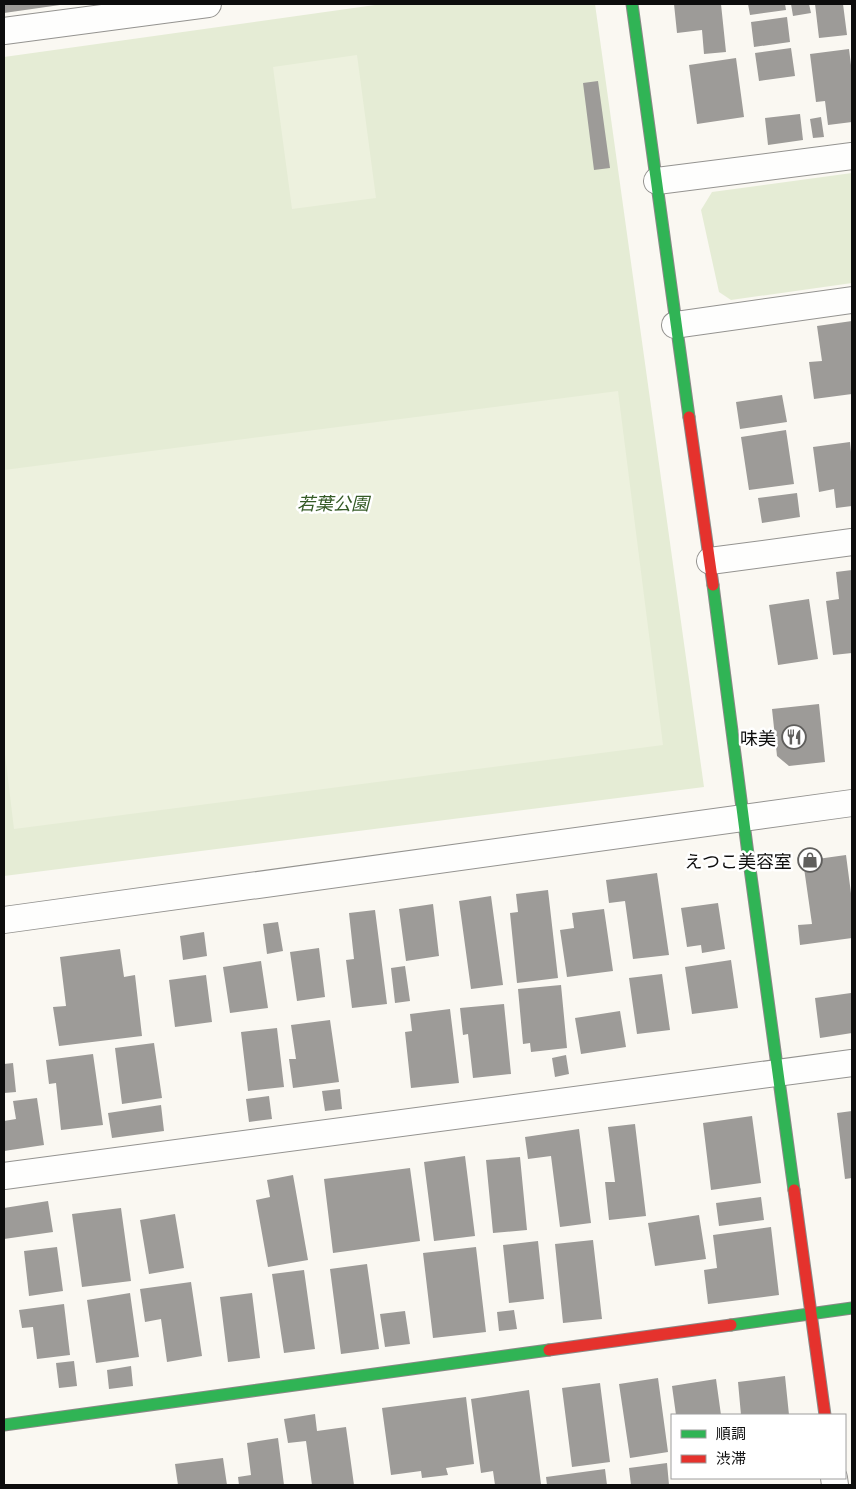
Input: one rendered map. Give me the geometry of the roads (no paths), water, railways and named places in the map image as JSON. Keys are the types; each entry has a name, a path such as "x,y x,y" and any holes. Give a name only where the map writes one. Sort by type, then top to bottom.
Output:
{"street":[{"path":"4,31 208,4"},
{"path":"632,4 657,181 674,325 710,561 743,818 825,1414"},
{"path":"657,181 852,156"},
{"path":"674,325 852,300"},
{"path":"710,561 852,542"},
{"path":"4,920 852,803"},
{"path":"4,1176 852,1063"},
{"path":"4,1425 852,1308"}],"place":[{"name":"味美","path":"794,737"},
{"name":"えつこ美容室","path":"810,860"}],"park label":[{"name":"若葉公園","path":"333,502"}]}
